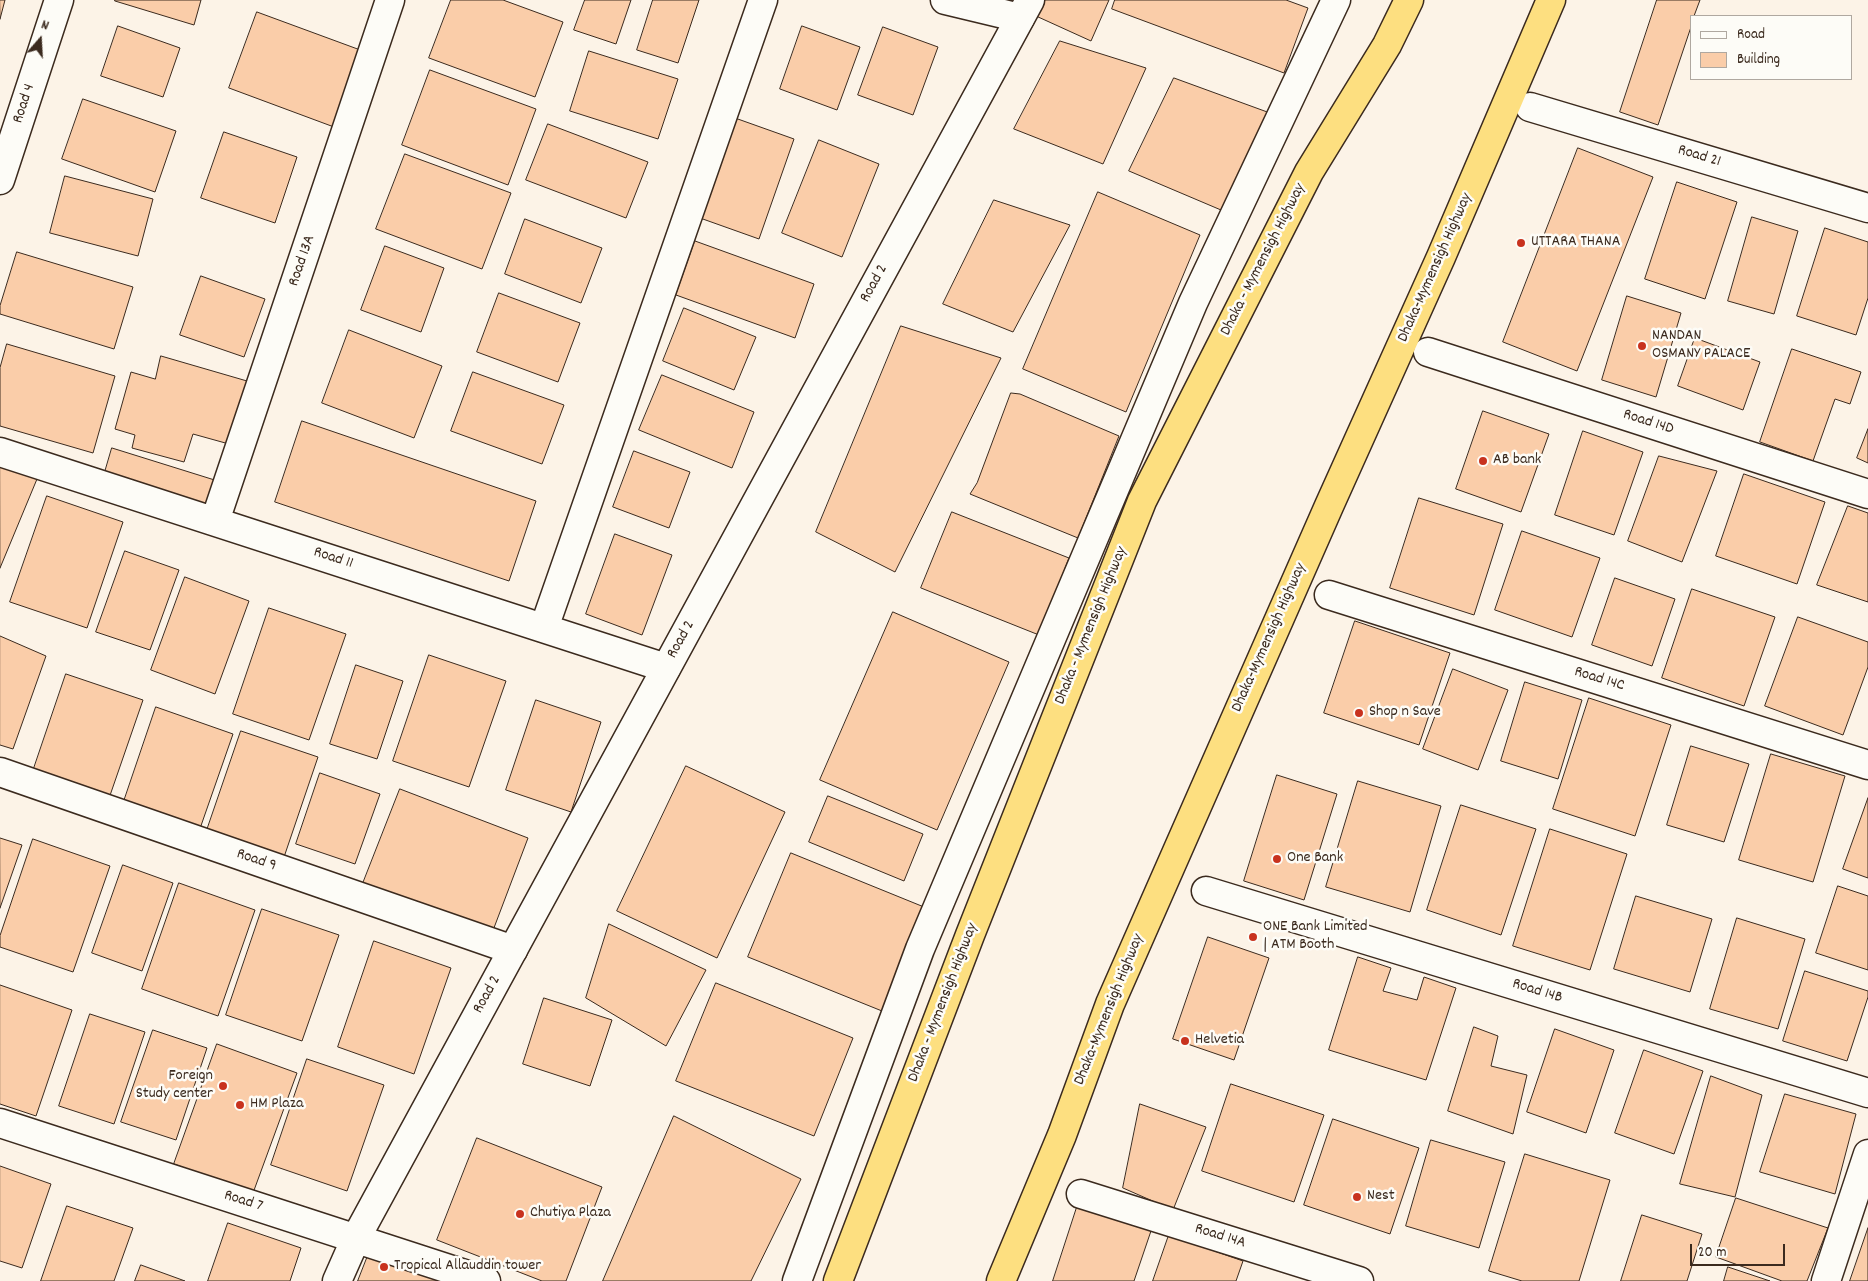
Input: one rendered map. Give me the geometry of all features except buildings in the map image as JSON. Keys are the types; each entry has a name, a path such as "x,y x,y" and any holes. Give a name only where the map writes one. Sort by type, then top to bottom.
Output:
{"highway":[{"name":"Dhaka - Mymensigh Highway","path":"838,1281 970,935 1142,501 1309,172 1387,45 1409,0"},
{"name":"Dhaka-Mymensigh Highway","path":"1001,1281 1062,1134 1110,1004 1329,506 1441,258 1551,0"}],"street":[{"name":"Road 4","path":"0,180 59,0"},
{"name":"Road 13A","path":"215,521 390,0"},
{"path":"544,628 763,0"},
{"path":"945,0 1025,9"},
{"path":"797,1281 920,949 1194,303 1336,0"},
{"name":"Road 2","path":"337,1281 356,1238 1025,9"},
{"name":"Road 21","path":"1530,107 1868,208"},
{"name":"Road 14D","path":"1428,352 1868,494"},
{"name":"Road 11","path":"0,452 666,668"},
{"name":"Road 14C","path":"1329,595 1868,765"},
{"name":"Road 9","path":"0,772 513,950"},
{"name":"Road 14B","path":"1206,891 1868,1092"},
{"name":"Road 7","path":"0,1123 486,1281"},
{"path":"1826,1281 1868,1154"},
{"name":"Road 14A","path":"1081,1194 1359,1281"}],"place":[{"name":"UTTARA THANA","path":"1521,243"},
{"name":"NANDAN OSMANY PALACE","path":"1642,346"},
{"name":"AB bank","path":"1483,461"},
{"name":"Shop n Save","path":"1359,713"},
{"name":"One Bank","path":"1277,859"},
{"name":"ONE Bank Limited | ATM Booth","path":"1253,937"},
{"name":"Helvetia","path":"1185,1041"},
{"name":"Foreign Study center","path":"223,1086"},
{"name":"HM Plaza","path":"240,1105"},
{"name":"Nest","path":"1357,1197"},
{"name":"Chutiya Plaza","path":"520,1214"},
{"name":"Tropical Allauddin tower","path":"384,1267"}]}
